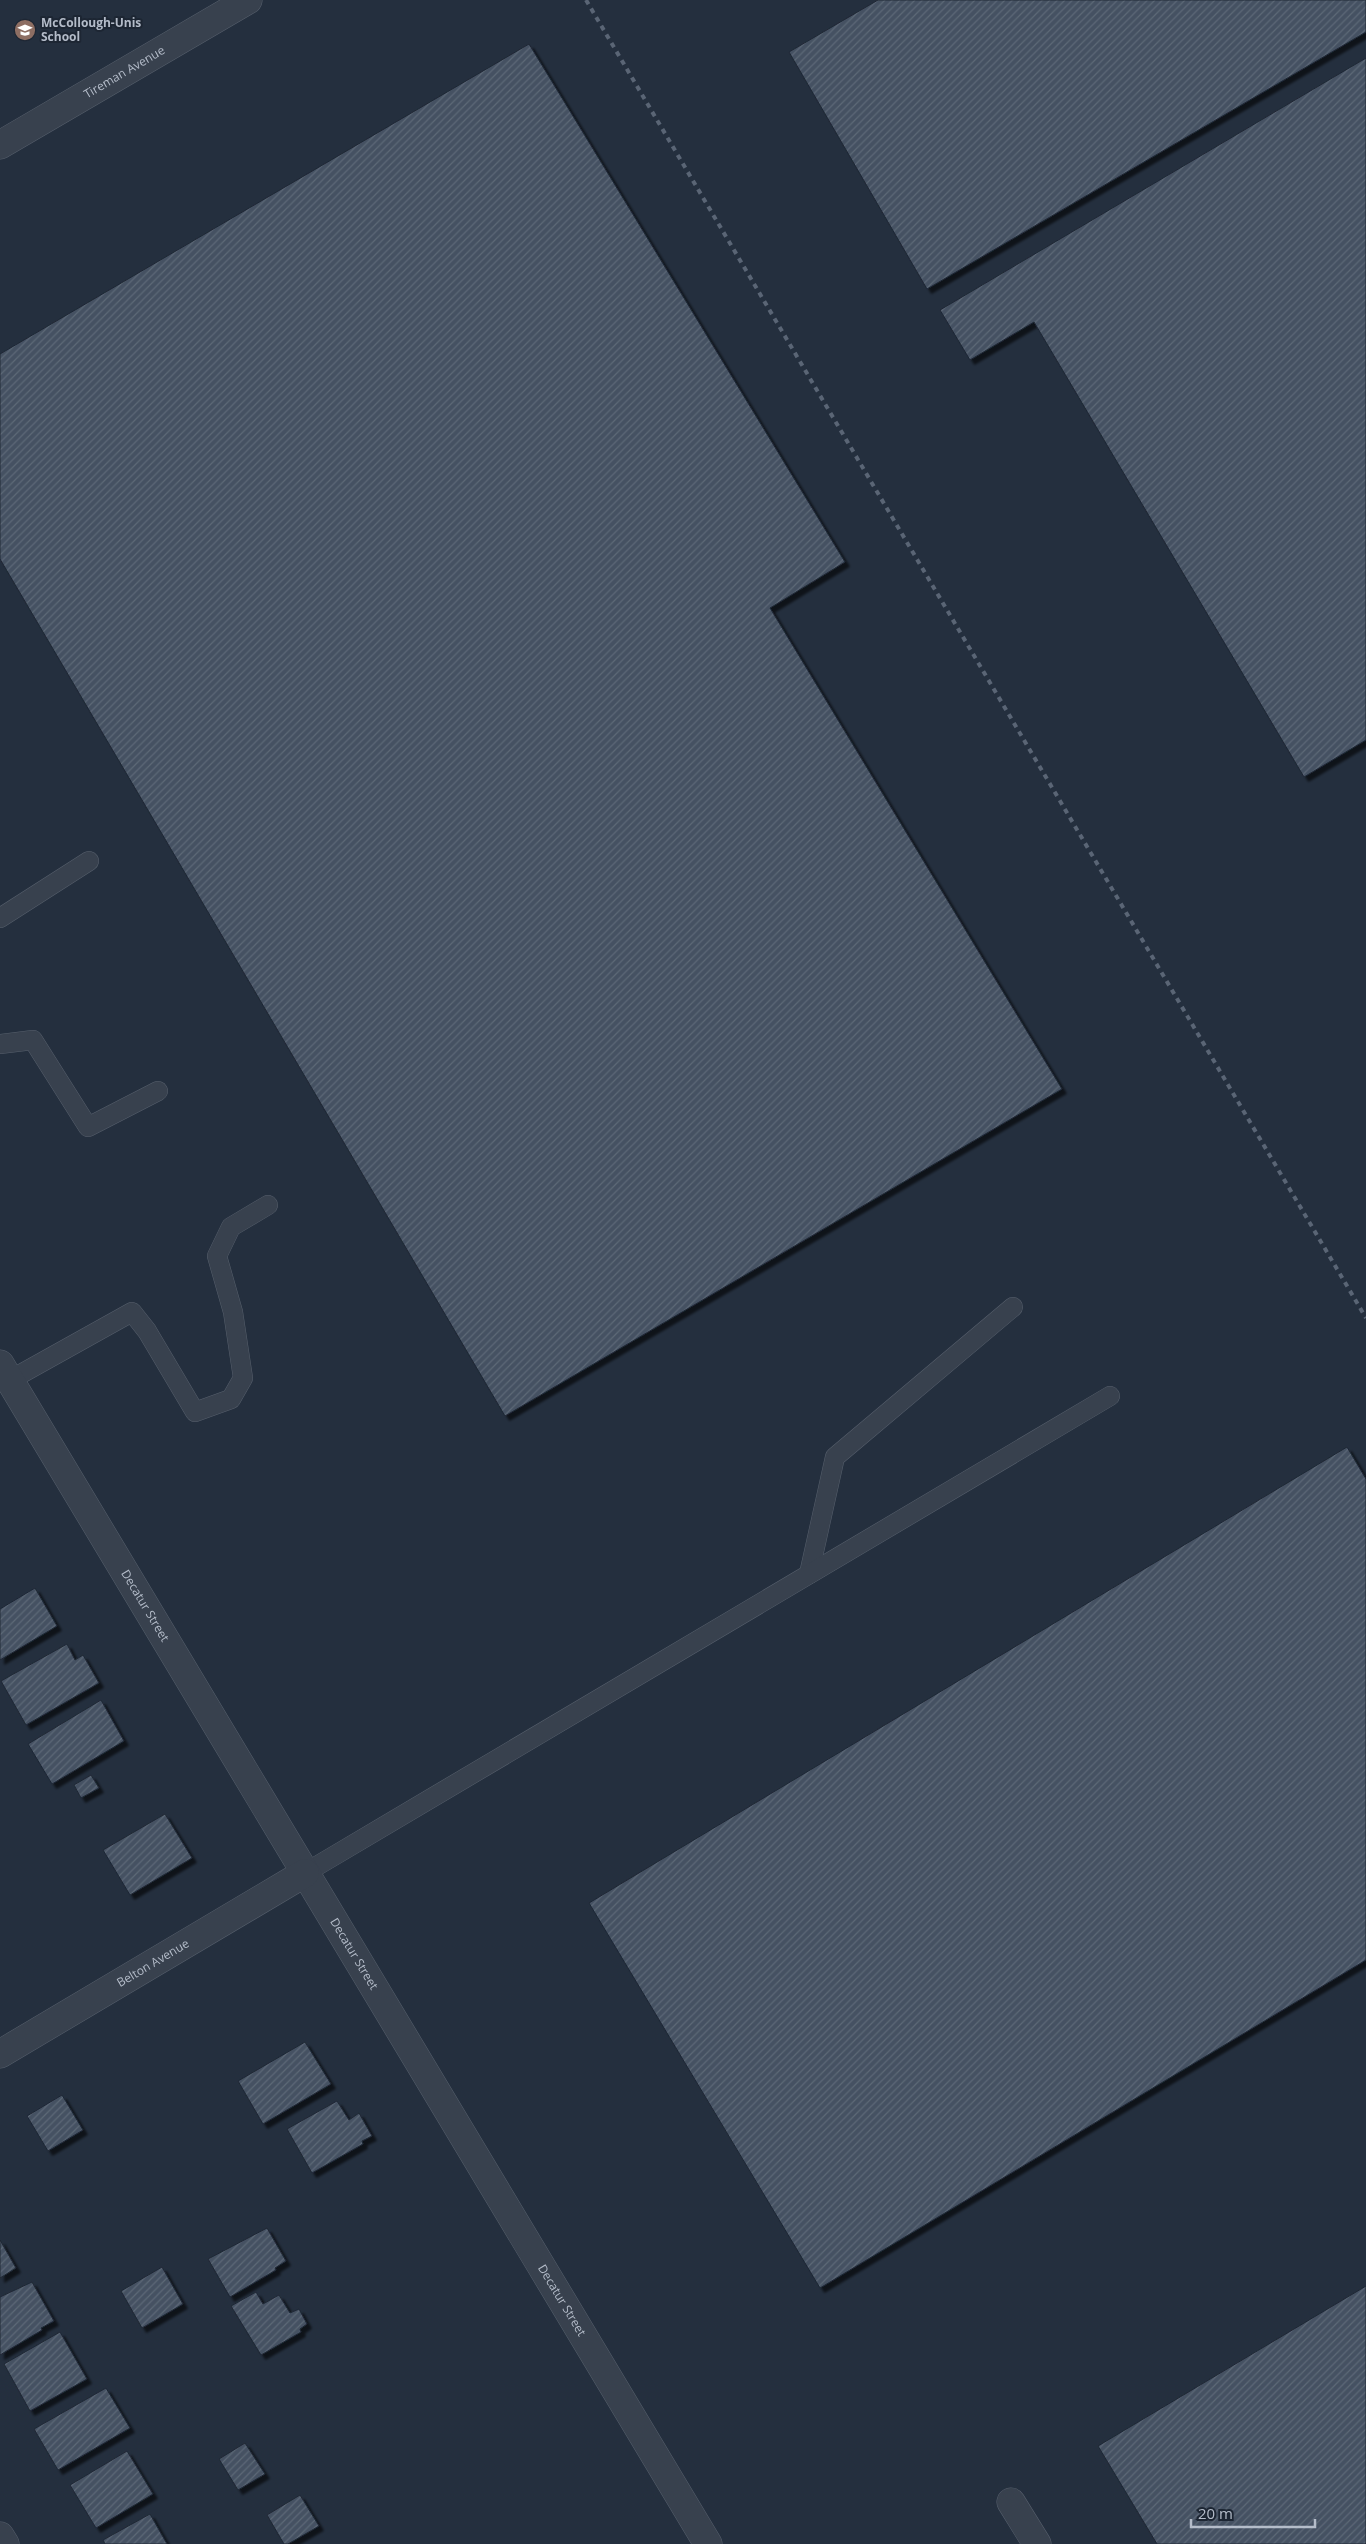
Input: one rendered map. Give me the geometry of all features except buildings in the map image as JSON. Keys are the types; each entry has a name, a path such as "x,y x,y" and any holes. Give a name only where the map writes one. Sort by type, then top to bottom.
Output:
{"street":[{"name":"Tireman Avenue","path":"0,145 248,0"},
{"name":"Decatur Street","path":"5,1372 708,2544"},
{"name":"Belton Avenue","path":"0,2054 305,1873"},
{"path":"1011,2502 1036,2544"},
{"path":"0,2536 5,2544"}],"lane":[{"path":"0,918 89,861"},
{"path":"0,1044 33,1040 88,1126 158,1091"},
{"path":"5,1372 132,1312 147,1331 195,1412 231,1400 243,1378 233,1312 217,1256 232,1227 268,1205"},
{"path":"809,1574 835,1457 1013,1307"},
{"path":"305,1873 1110,1396"}],"railway":[{"path":"586,0 1366,1318"}],"place":[{"name":"McCollough-Unis School","path":"25,30"}]}
